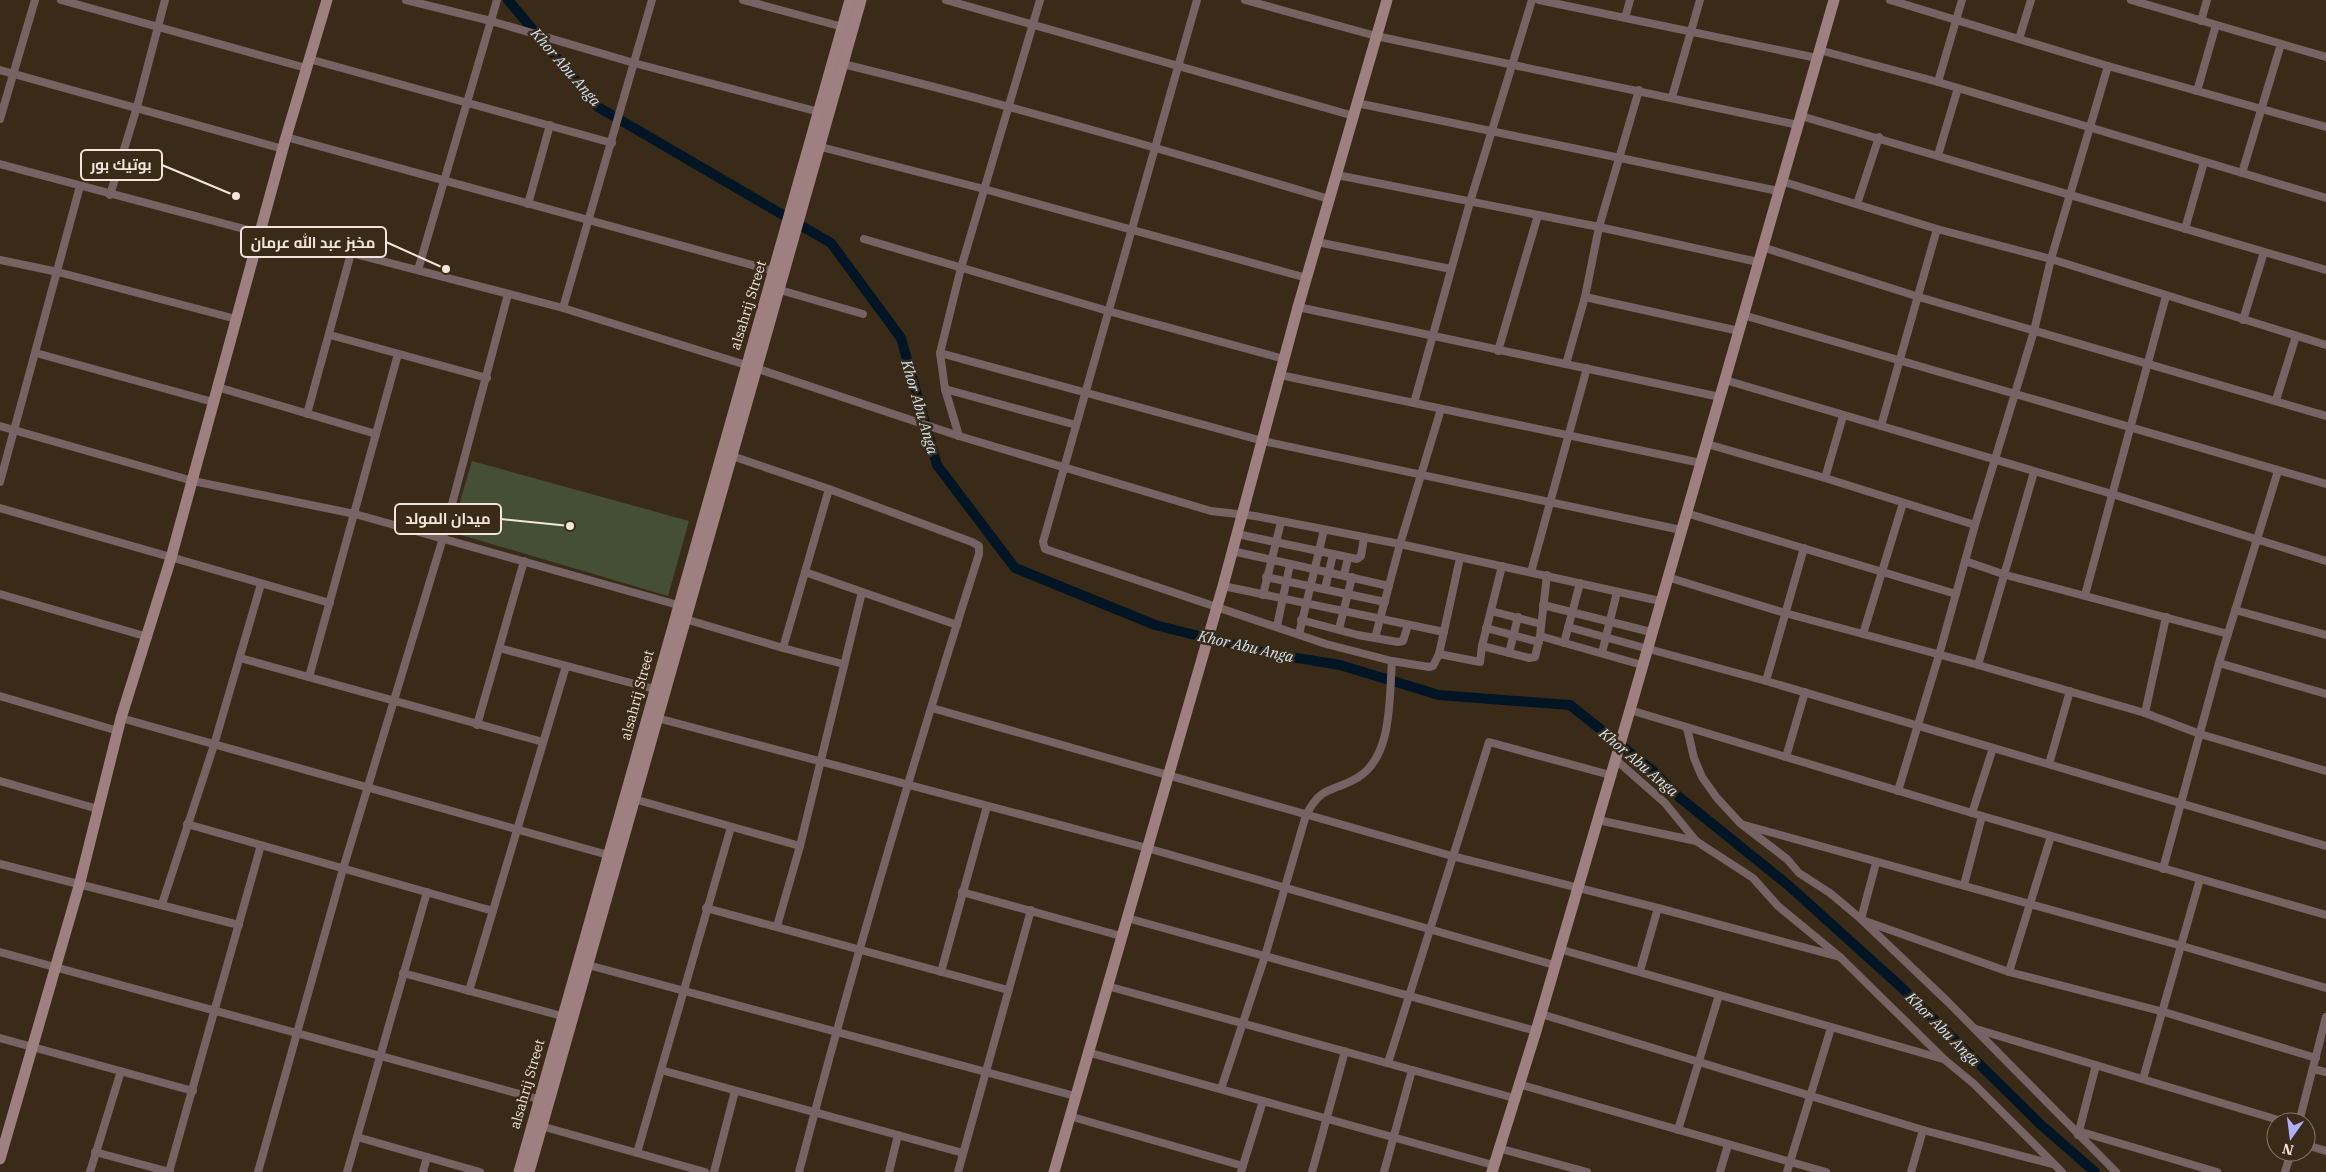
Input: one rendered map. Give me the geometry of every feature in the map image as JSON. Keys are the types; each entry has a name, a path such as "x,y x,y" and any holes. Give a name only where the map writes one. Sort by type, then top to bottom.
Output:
{"street":[{"path":"0,119 34,0"},
{"path":"61,0 158,27 467,102 612,143"},
{"path":"110,195 137,107 165,0"},
{"path":"0,1159 5,1128 55,967 121,718 148,637 171,558 286,137 327,0"},
{"path":"406,0 491,21 634,63 819,112"},
{"path":"418,270 442,181 497,0"},
{"path":"562,308 612,143 652,0"},
{"path":"743,0 843,27"},
{"path":"792,228 819,112 850,0"},
{"path":"797,209 820,146 862,0"},
{"path":"946,0 1354,116"},
{"path":"959,436 945,389 940,353 961,268 1040,0"},
{"path":"1197,0 1084,391 1043,542 1045,549 1346,649 1392,661 1429,667 1433,666 1440,654 1460,558"},
{"path":"1245,0 1376,36 1878,137 2326,270"},
{"path":"1054,1172 1243,515 1298,308 1387,0"},
{"path":"1414,403 1490,131 1532,0"},
{"path":"1539,0 1559,2 1691,33 1818,54 1938,82 2326,198"},
{"path":"1625,18 1630,0"},
{"path":"1672,97 1700,0"},
{"path":"1087,1052 1393,1138 1492,1168 1536,1031 1598,820 1834,0"},
{"path":"1890,0 2108,66 2326,127"},
{"path":"1938,82 1962,0"},
{"path":"2020,39 2031,0"},
{"path":"2131,0 2326,57"},
{"path":"2201,20 2207,0"},
{"path":"2197,91 2216,25"},
{"path":"2242,173 2281,44"},
{"path":"843,64 1008,106 1329,199"},
{"path":"1898,791 1939,655 1975,525 2034,331 2051,259 2108,66"},
{"path":"0,70 283,149"},
{"path":"1938,155 1958,88"},
{"path":"1566,364 1585,297 1599,227 1639,90"},
{"path":"1357,103 1619,158 1780,186 1857,204 1937,229 2051,259 2326,345"},
{"path":"528,204 550,125"},
{"path":"286,137 774,271"},
{"path":"1857,204 1878,137"},
{"path":"820,146 1307,278"},
{"path":"2185,229 2204,162"},
{"path":"0,164 110,195 260,233 351,253 562,308 746,365 959,436 1211,510 1400,544 1660,601"},
{"path":"1337,174 1599,227 1758,262"},
{"path":"0,482 80,186"},
{"path":"1498,351 1538,215"},
{"name":"alsahrij Street","path":"519,1172 746,365 774,271 792,228"},
{"name":"alsahrij Street","path":"529,1172 780,290 792,228"},
{"path":"1881,426 1937,229"},
{"path":"864,239 1108,311 1284,359"},
{"path":"1317,242 1451,268"},
{"path":"1762,248 1919,297 2326,416"},
{"path":"2243,320 2264,252"},
{"path":"308,414 351,253"},
{"path":"0,260 58,272 236,319"},
{"path":"780,290 863,314"},
{"path":"258,1172 367,789 443,538 508,294"},
{"path":"2085,595 2166,296"},
{"path":"1585,297 1739,331"},
{"path":"1298,308 1720,397"},
{"path":"1743,316 2326,484"},
{"path":"330,335 486,378"},
{"path":"2276,400 2296,336"},
{"path":"36,353 213,402"},
{"path":"940,353 1263,441 1681,530"},
{"path":"309,677 398,354"},
{"path":"1531,572 1587,368"},
{"path":"1280,375 1701,463"},
{"path":"1725,380 2112,494 2256,541 2326,561"},
{"path":"217,387 376,434"},
{"path":"945,389 1076,425"},
{"path":"1375,638 1400,544 1442,409"},
{"path":"1825,478 1842,416"},
{"path":"0,426 193,481 355,514 524,560 678,605"},
{"path":"1707,444 1825,478 1975,525"},
{"path":"732,456 828,489 979,546 979,554 907,784 860,950 834,1033 799,1172"},
{"path":"2163,868 2219,663 2278,471"},
{"path":"1978,665 2006,575 2034,472"},
{"path":"784,648 828,489"},
{"path":"1863,634 1903,502"},
{"path":"0,508 330,603"},
{"path":"1686,514 1956,594"},
{"path":"1263,595 1270,560 1281,522"},
{"path":"1298,634 1324,530"},
{"path":"1237,534 1348,558 1359,558 1364,538"},
{"path":"1766,681 1804,548"},
{"path":"1232,551 1329,571 1389,586"},
{"path":"1325,589 1333,554"},
{"path":"1339,628 1348,593 1348,558"},
{"path":"477,724 524,560"},
{"path":"1965,561 2006,575 2228,634"},
{"path":"1277,626 1290,564"},
{"path":"1440,654 1480,662 1486,628 1502,566"},
{"path":"805,572 956,625"},
{"path":"1482,646 1532,658 1536,654 1540,639 1548,575"},
{"path":"1266,577 1385,602"},
{"path":"1667,577 1785,613 1978,665 2145,713 2200,734 2326,772"},
{"path":"1564,643 1580,583"},
{"path":"162,904 214,745 261,584"},
{"path":"1222,586 1306,603 1343,613 1444,632"},
{"path":"777,926 800,846 862,592"},
{"path":"1602,653 1617,592"},
{"path":"0,594 148,637"},
{"path":"1543,605 1652,632"},
{"path":"2235,610 2326,635"},
{"path":"1490,611 1541,624"},
{"path":"1509,653 1518,617"},
{"path":"2145,713 2166,617"},
{"path":"685,619 843,664"},
{"path":"1301,620 1339,628 1350,633 1401,642 1408,625"},
{"path":"1568,627 1647,647 1805,692 2326,846"},
{"path":"1486,628 1514,636 1564,643 1642,665"},
{"path":"1346,649 1350,633"},
{"path":"499,648 654,689"},
{"path":"240,658 543,742"},
{"path":"1221,1090 1242,1022 1266,956 1306,815 1318,796 1367,772 1374,762 1384,732 1392,661"},
{"path":"2219,663 2326,694"},
{"path":"469,991 566,666"},
{"path":"1786,757 1805,692"},
{"path":"2049,764 2070,692"},
{"path":"0,696 118,731"},
{"path":"932,708 1452,856 1658,908 1840,957"},
{"path":"1630,710 1982,816 2326,915"},
{"path":"121,718 367,789 608,855"},
{"path":"658,718 1147,848 1554,965"},
{"path":"1686,728 1694,758 1702,777 1717,798 1740,823 1787,859 1799,873 1830,893 1861,919 1975,1029 2116,1172"},
{"path":"1388,1063 1488,742 1610,775"},
{"path":"1972,813 1992,748"},
{"path":"1617,753 1665,803 1696,841 1753,878 1778,906 1840,957 1945,1060 1974,1084 2062,1172"},
{"path":"0,781 98,809"},
{"path":"634,800 800,846"},
{"path":"941,972 987,806"},
{"path":"1964,885 1982,816"},
{"path":"1598,820 1696,841"},
{"path":"1740,823 1876,863 1964,885 2326,988"},
{"path":"187,824 493,911"},
{"path":"637,1153 706,908 731,827"},
{"path":"2009,972 2051,836"},
{"path":"95,1152 169,1172 261,845"},
{"path":"1861,919 1876,863"},
{"path":"0,864 78,886 162,904 239,925"},
{"path":"2143,1079 2164,1012 2200,879"},
{"path":"347,1172 427,892"},
{"path":"962,892 1121,936"},
{"path":"706,908 1008,990"},
{"path":"1640,971 1658,908"},
{"path":"958,1172 1031,910"},
{"path":"1127,918 1536,1031"},
{"path":"1861,919 2009,972 2164,1012 2316,1058"},
{"path":"1559,949 1945,1060"},
{"path":"0,952 215,1009 538,1099"},
{"path":"588,965 834,1033 1075,1096"},
{"path":"403,973 562,1016"},
{"path":"1107,986 1514,1098"},
{"path":"1678,1130 1719,995"},
{"path":"1541,1014 1923,1130 2053,1165"},
{"path":"2302,1112 2326,1017"},
{"path":"1788,1172 1831,1028"},
{"path":"1975,1029 2266,1116"},
{"path":"0,1038 193,1091"},
{"path":"1312,1172 1345,1051"},
{"path":"2078,1133 2096,1065"},
{"path":"2313,1069 2326,1072"},
{"path":"661,1070 963,1153"},
{"path":"1384,1172 1412,1070"},
{"path":"90,1172 121,1071"},
{"path":"1518,1084 1826,1172"},
{"path":"714,1172 736,1091"},
{"path":"1069,1116 1242,1169 1262,1101"},
{"path":"541,1126 705,1172"},
{"path":"1911,1172 1923,1130"},
{"path":"2078,1133 2217,1172"},
{"path":"889,1172 898,1135"},
{"path":"357,1137 480,1172"},
{"path":"1720,1172 1728,1145"},
{"path":"1498,1148 1587,1172"},
{"path":"423,1172 427,1157"}],"green space":[{"path":"472,461 689,521 668,596 451,532"}],"waterway":[{"name":"Khor Abu Anga","path":"508,0 598,107 831,243 901,338 937,465 1015,568 1155,625 1267,653 1340,665 1439,695 1570,705 1653,771 1679,797 1788,885 1901,987 2040,1124 2095,1172"}],"place":[{"name":"بوتيك بور","path":"236,196"},
{"name":"مخبز عبد الله عرمان","path":"446,269"},
{"name":"ميدان المولد","path":"570,526"}]}
